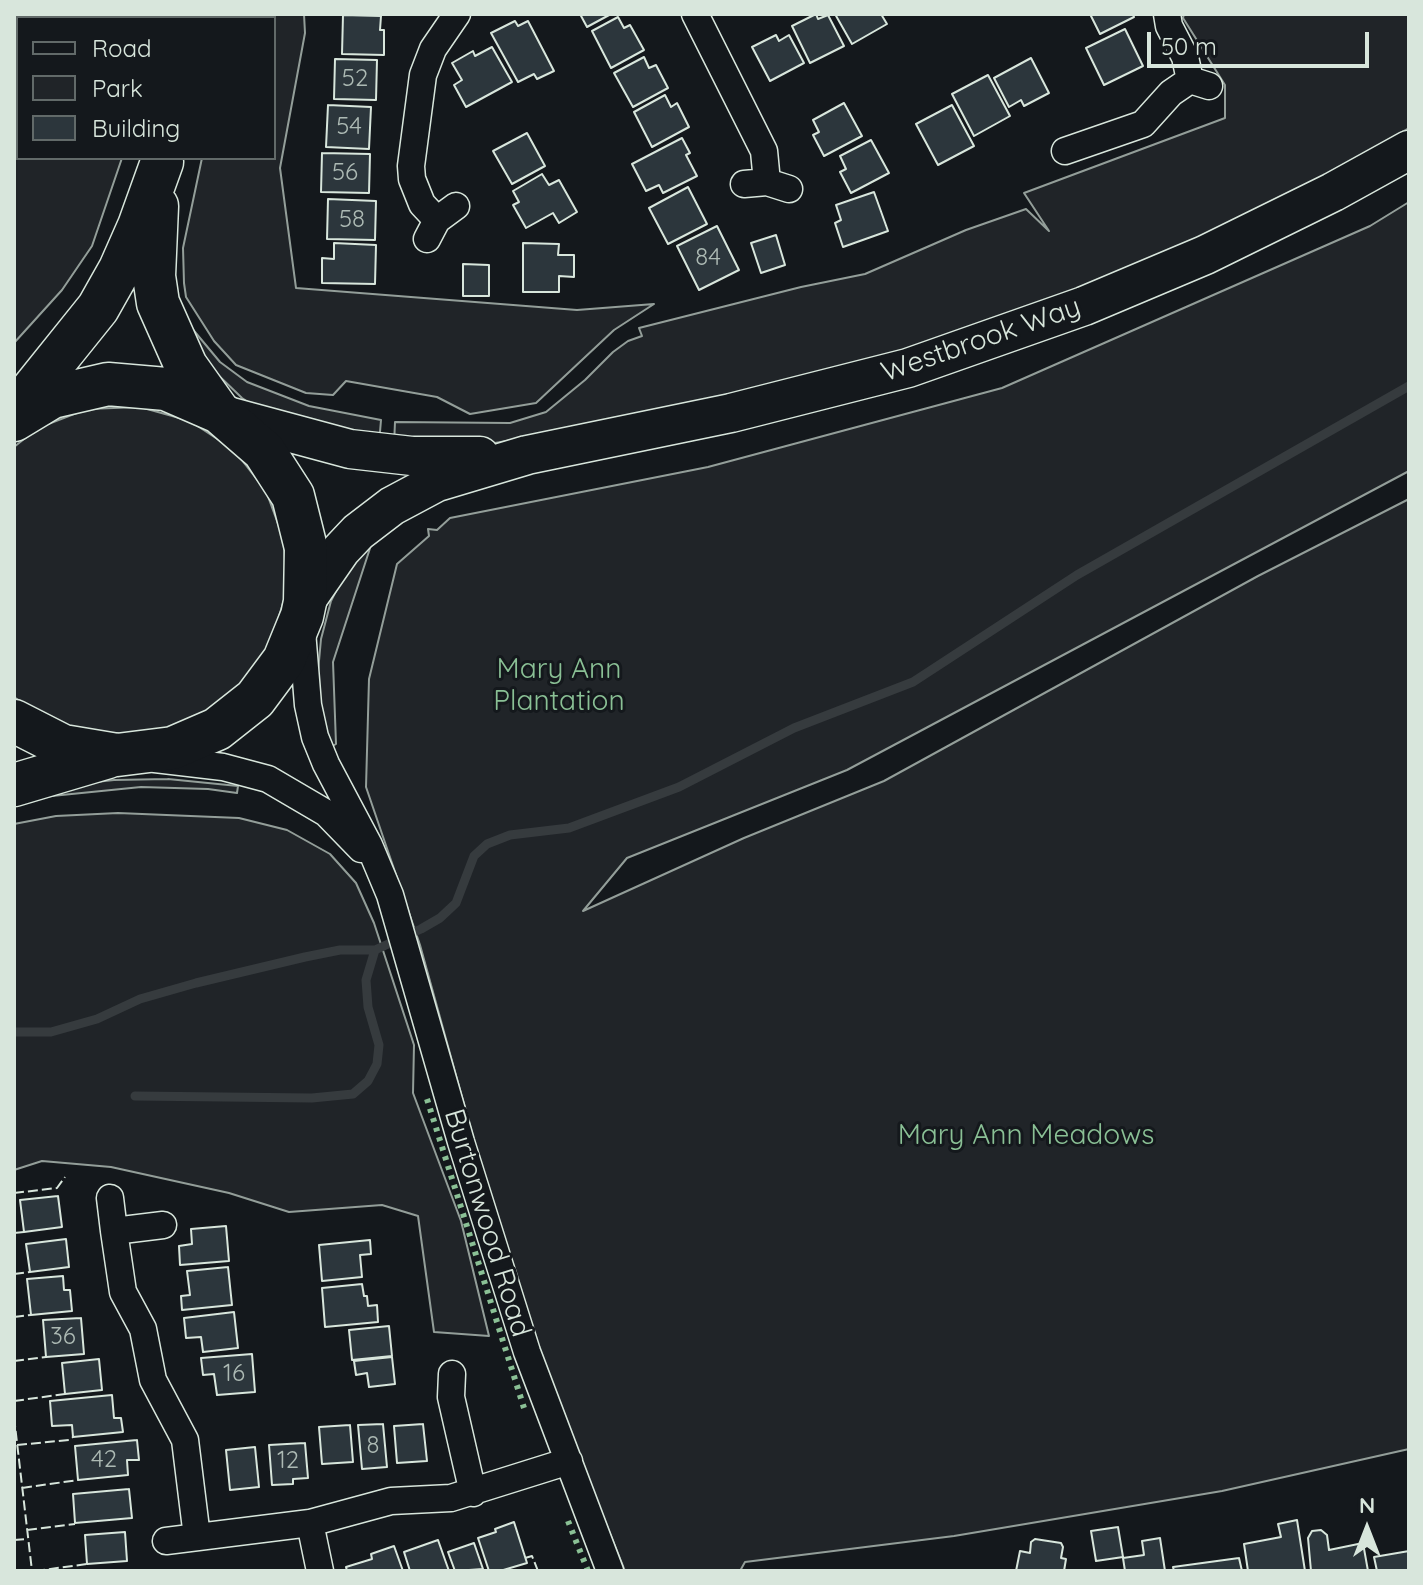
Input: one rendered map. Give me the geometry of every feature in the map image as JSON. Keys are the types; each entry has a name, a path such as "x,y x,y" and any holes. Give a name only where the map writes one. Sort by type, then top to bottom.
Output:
{"main road":[{"path":"14,413 98,308 139,226 163,160"},
{"path":"14,785 121,755 173,748 217,729 255,699 284,660 303,609 306,548 293,496 264,451 222,413 186,366 158,303 154,276 154,232 163,160"},
{"path":"14,420 52,397 108,384 166,389 222,413"},
{"path":"14,721 63,746 121,755"}],"street":[{"path":"440,222 422,204 412,179 411,166 423,75 433,49 457,14"},
{"path":"1065,151 1143,124 1171,93 1199,83 1169,26 1167,14"},
{"path":"698,15 764,151 767,185"},
{"name":"Westbrook Way","path":"303,609 341,550 358,532 392,506 437,482 527,455 803,396 908,368 1084,306 1205,255 1333,192 1409,150"},
{"name":"Westbrook Way","path":"222,413 314,440 385,454 450,457 527,455"},
{"name":"Burtonwood Road","path":"303,609 306,693 315,737 369,845 398,919 461,1142 527,1352 610,1571"},
{"name":"Burtonwood Road","path":"121,755 223,767 268,779 326,813 379,871"},
{"path":"110,1198 123,1292 143,1329 153,1380 185,1440 197,1537"},
{"path":"114,1231 163,1225"},
{"path":"452,1374 451,1397 473,1493"},
{"path":"166,1541 310,1523 391,1501 436,1500 473,1493 569,1461"},
{"path":"310,1523 320,1571"}],"green space":[{"path":"14,14 145,14 16,16 16,160 121,160 92,246 62,290 14,343"},
{"path":"304,14 305,33 280,168 296,288 577,310 654,304 614,330 536,403 470,414 437,397 346,381 333,395 306,393 236,365 214,341 186,297 183,248 202,160 276,160 276,16 226,16"},
{"path":"1184,14 1409,14 1409,128 1288,197 1140,266 935,341 833,370 622,421 489,444 394,445 395,422 510,423 546,412 613,352 642,336 639,328 865,274 966,230 1026,209 1049,231 1024,193 1225,118 1225,85 1183,18"},
{"path":"1409,202 1409,471 847,770 627,858 583,911 744,838 884,781 1258,576 1409,499 1409,1449 1222,1491 954,1536 745,1562 740,1571 625,1571 557,1401 499,1231 420,945 366,787 369,679 397,564 429,536 428,529 437,530 450,518 708,467 1002,388 1370,226"},
{"path":"190,326 220,362 247,382 309,406 381,420 379,444 260,410 242,398 215,372 204,358"},
{"path":"140,407 190,421 234,450 266,491 284,540 286,593 271,643 241,686 200,717 152,735 100,736 51,722 14,697 14,447 38,428 87,409"},
{"path":"373,539 333,662 336,744 331,747 317,683 321,639 331,601 341,581"},
{"path":"168,779 238,786 237,793 141,787 42,797 68,785"},
{"path":"118,813 239,818 287,830 330,854 356,883 374,923 414,1045 413,1093 461,1221 489,1336 434,1332 418,1216 382,1205 289,1212 229,1193 111,1167 42,1161 14,1170 14,824 56,816"}],"building":[{"path":"580,14 611,14 587,27"},
{"path":"816,14 818,19 828,15 844,46 810,63 792,26"},
{"path":"835,14 881,14 887,24 852,44"},
{"path":"1090,14 1133,14 1134,17 1100,34"},
{"path":"343,15 381,16 384,55 342,54"},
{"path":"618,17 624,28 630,25 644,50 611,68 592,31"},
{"path":"515,21 518,26 528,21 554,71 537,79 534,74 518,82 491,33"},
{"path":"1125,29 1143,66 1104,85 1086,48"},
{"path":"776,35 779,41 789,35 804,63 770,81 752,47"},
{"path":"492,47 512,82 466,107 454,85 462,80 452,63 473,51 475,56"},
{"path":"644,57 649,68 656,65 668,88 633,107 614,73"},
{"path":"1031,58 1049,93 1024,106 1021,100 1009,107 994,78"},
{"path":"335,59 377,60 376,100 334,99"},
{"path":"988,75 1010,116 974,136 952,94"},
{"path":"665,95 671,107 677,103 689,127 652,147 634,112"},
{"path":"844,103 862,136 824,156 813,135 819,132 813,120"},
{"path":"328,105 371,107 369,149 326,147"},
{"path":"952,105 974,146 938,165 916,124"},
{"path":"527,133 545,166 512,184 493,151"},
{"path":"682,138 690,153 686,155 697,176 663,193 659,185 646,191 632,164"},
{"path":"871,140 889,173 851,193 840,172 846,169 840,156"},
{"path":"322,153 370,154 369,193 321,192"},
{"path":"542,174 549,185 559,180 577,212 559,223 553,213 526,228 513,205 519,202 513,191"},
{"path":"688,187 707,224 668,244 649,208"},
{"path":"874,192 888,231 843,247 835,223 841,220 836,205"},
{"path":"328,199 376,201 375,240 327,239"},
{"path":"717,226 739,270 699,290 677,246"},
{"path":"776,235 785,265 761,273 751,243"},
{"path":"334,243 376,245 375,284 322,283 322,258 334,259"},
{"path":"523,243 559,244 558,255 574,255 574,277 559,276 559,292 523,292"},
{"path":"463,264 489,265 489,296 463,296"},
{"path":"58,1196 62,1227 24,1232 20,1200"},
{"path":"226,1226 229,1261 180,1265 179,1246 192,1244 191,1229"},
{"path":"66,1239 69,1267 30,1272 26,1244"},
{"path":"370,1240 371,1254 360,1255 362,1277 322,1281 319,1245"},
{"path":"228,1267 232,1305 182,1310 181,1296 190,1295 187,1271"},
{"path":"63,1276 64,1290 70,1290 72,1311 31,1315 27,1279"},
{"path":"362,1284 368,1306 377,1305 378,1322 325,1327 322,1288"},
{"path":"234,1312 238,1348 203,1352 201,1337 186,1338 184,1318"},
{"path":"81,1318 84,1354 46,1357 43,1320"},
{"path":"389,1326 392,1356 352,1360 349,1330"},
{"path":"252,1354 255,1392 217,1395 214,1374 203,1375 201,1358"},
{"path":"392,1357 395,1384 369,1387 367,1373 356,1375 354,1361"},
{"path":"99,1359 102,1390 65,1394 62,1363"},
{"path":"112,1395 114,1418 121,1418 123,1432 73,1437 72,1425 52,1426 50,1401"},
{"path":"383,1424 387,1467 362,1469 358,1425"},
{"path":"423,1424 427,1461 397,1463 394,1426"},
{"path":"350,1425 353,1462 322,1464 319,1427"},
{"path":"137,1440 139,1460 127,1460 128,1475 78,1480 75,1446"},
{"path":"305,1443 308,1478 293,1479 293,1484 272,1485 269,1445"},
{"path":"255,1447 259,1487 230,1490 226,1450"},
{"path":"129,1489 132,1518 75,1523 73,1494"},
{"path":"1297,1520 1305,1571 1248,1571 1244,1544 1281,1537 1278,1524"},
{"path":"514,1522 527,1563 489,1571 478,1538"},
{"path":"1118,1527 1123,1557 1096,1561 1091,1531"},
{"path":"1321,1530 1327,1535 1329,1550 1363,1543 1368,1571 1311,1571 1308,1538 1312,1531"},
{"path":"125,1532 127,1561 87,1564 85,1535"},
{"path":"1160,1538 1165,1571 1125,1571 1123,1558 1144,1555 1142,1541"},
{"path":"1035,1539 1061,1543 1061,1558 1066,1559 1064,1571 1016,1571 1020,1551 1030,1553 1031,1542"},
{"path":"438,1540 449,1571 410,1571 404,1552"},
{"path":"474,1543 483,1569 455,1571 448,1552"},
{"path":"394,1546 403,1571 347,1571 346,1567 372,1559 371,1554"},
{"path":"1409,1551 1409,1571 1377,1571 1374,1557"},
{"path":"1239,1558 1242,1571 1174,1571 1173,1567"}],"waterway":[{"path":"14,1032 51,1032 97,1019 140,999 196,983 340,950 375,950 421,929 440,918 456,903 474,856 487,844 510,835 569,828 679,787 794,728 913,682 1077,575 1409,386"},
{"path":"135,1096 312,1098 353,1094 368,1081 377,1064 379,1045 368,1007 366,980 375,950"}],"hedge":[{"path":"427,1099 524,1408"},
{"path":"568,1521 588,1571"}],"fence":[{"path":"14,1193 57,1188 65,1177"},
{"path":"14,1233 24,1232"},
{"path":"14,1274 30,1272"},
{"path":"14,1317 31,1315"},
{"path":"14,1361 46,1357"},
{"path":"14,1401 65,1394"},
{"path":"14,1417 32,1571"},
{"path":"17,1445 69,1440 73,1437"},
{"path":"22,1488 78,1480"},
{"path":"27,1530 75,1524"},
{"path":"14,1540 28,1539"},
{"path":"525,1558 532,1556 538,1571"},
{"path":"35,1571 87,1564"}],"park label":[{"name":"Mary Ann Plantation","path":"559,686"},
{"name":"Mary Ann Meadows","path":"1026,1136"}]}
